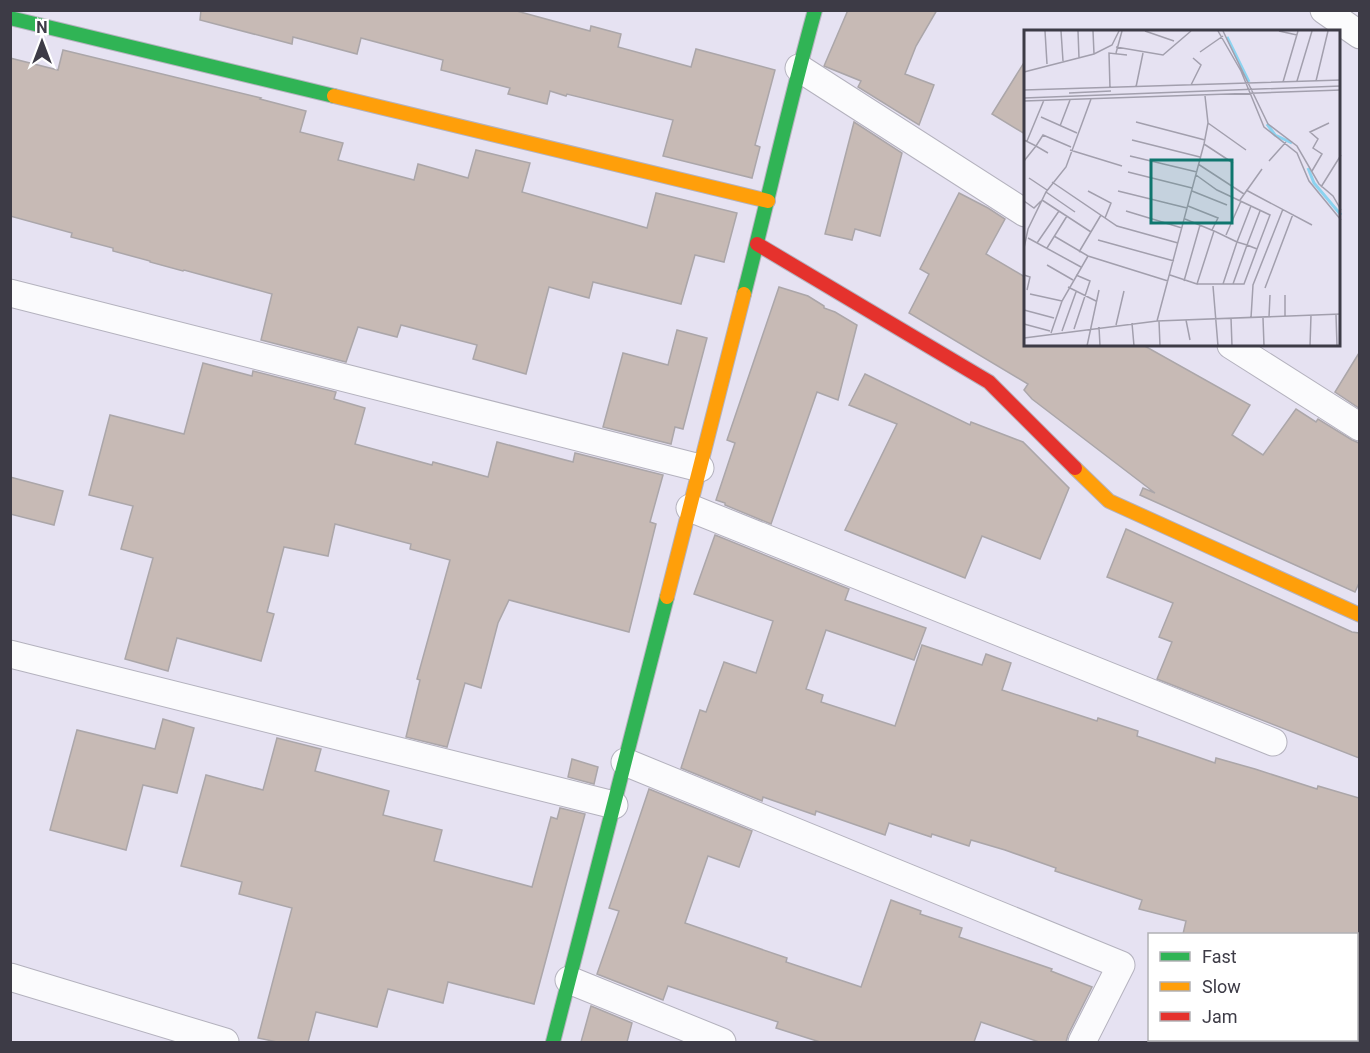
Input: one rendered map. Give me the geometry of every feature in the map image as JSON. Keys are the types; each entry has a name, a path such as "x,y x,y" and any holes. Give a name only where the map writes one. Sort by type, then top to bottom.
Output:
{"street":[{"path":"553,1042 815,10"},
{"path":"1324,10 1359,34"},
{"path":"10,18 768,201"},
{"path":"799,68 1024,212"},
{"path":"757,244 989,382 1108,501 1359,615"},
{"path":"10,293 700,468"},
{"path":"1233,346 1359,427"},
{"path":"690,508 1273,742"},
{"path":"10,654 614,805"},
{"path":"625,762 1121,964 1083,1042"},
{"path":"10,977 225,1042"},
{"path":"569,980 722,1042"}],"building":[{"path":"201,10 513,10 590,31 591,26 621,34 618,47 691,67 696,49 775,70 755,145 760,147 752,178 663,156 673,120 550,91 547,104 508,94 510,88 441,70 443,60 361,38 357,54 293,37 292,44 200,20"},
{"path":"848,10 937,10 916,46 905,74 934,85 919,125 858,87 861,81 824,66"},
{"path":"63,50 306,111 300,132 343,143 338,160 414,180 418,164 468,178 476,150 530,163 522,192 647,228 656,193 737,213 724,262 695,255 681,304 593,282 589,298 549,287 526,374 473,359 477,345 401,325 397,337 358,327 346,362 261,340 272,294 113,251 113,248 71,237 72,233 10,216 10,58 58,70"},
{"path":"1024,63 1024,133 992,114"},
{"path":"854,122 902,153 880,236 855,229 852,240 825,234"},
{"path":"959,193 1005,219 986,254 1024,276 1024,346 1145,346 1250,405 1232,435 1263,455 1296,409 1316,422 1318,419 1359,443 1359,583 1355,592 1140,495 1143,488 1155,493 1032,399 1024,390 1028,384 909,313 929,274 920,269"},
{"path":"779,287 808,296 824,308 857,325 838,400 817,392 771,524 716,500 735,443 727,440"},
{"path":"677,330 707,338 683,429 675,427 671,444 603,427 623,353 668,365"},
{"path":"1359,353 1359,408 1335,392"},
{"path":"203,363 252,376 253,371 336,392 334,399 365,408 355,444 432,465 433,462 488,477 497,442 573,462 575,453 663,475 650,522 656,524 629,632 509,600 498,623 481,688 465,683 447,747 406,737 420,680 417,679 450,560 410,549 411,544 335,524 328,556 284,547 267,612 274,614 261,661 177,638 168,671 125,659 153,558 121,549 133,506 89,495 110,415 184,434"},
{"path":"865,374 970,425 971,422 1023,442 1069,488 1040,559 982,536 965,578 845,530 897,424 849,405"},
{"path":"10,477 63,491 54,525 10,514"},
{"path":"1126,529 1352,632 1359,633 1359,758 1157,679 1172,642 1159,637 1173,603 1107,577"},
{"path":"715,535 849,589 845,600 926,628 914,660 826,630 806,689 823,695 821,702 895,726 922,645 982,665 986,654 1011,663 1002,690 1097,721 1098,718 1138,731 1137,736 1215,763 1216,758 1317,789 1318,786 1359,798 1359,934 1183,933 1186,921 1139,909 1142,900 1055,871 1056,868 1005,850 971,840 969,846 932,834 931,837 889,823 885,835 816,811 815,815 763,797 762,801 681,768 700,710 706,712 724,662 756,673 773,621 694,594"},
{"path":"163,719 194,728 177,793 143,785 126,850 50,830 77,730 155,749"},
{"path":"277,738 321,749 315,771 389,791 383,815 442,830 434,861 532,887 551,817 557,819 560,808 585,814 534,1004 448,982 443,1003 388,989 377,1027 316,1012 308,1042 277,1042 258,1038 292,908 239,894 242,882 181,866 206,775 263,790"},
{"path":"572,759 598,767 594,784 568,777"},
{"path":"649,789 752,831 739,867 708,856 685,923 787,958 786,962 861,987 891,900 921,911 920,914 962,928 959,937 1052,969 1051,971 1092,987 1066,1042 1039,1042 981,1022 974,1042 820,1042 776,1028 778,1022 668,986 663,1000 597,974 619,911 609,908"},
{"path":"591,1006 632,1023 627,1042 581,1042"}],"traffic: fast":[{"path":"744,294 815,10"},
{"path":"10,18 334,96"},
{"path":"553,1042 667,597"}],"traffic: slow":[{"path":"334,96 768,201"},
{"path":"667,597 744,294"},
{"path":"1075,468 1109,501 1360,615"}],"traffic: jam":[{"path":"757,244 989,382 1075,468"}]}
